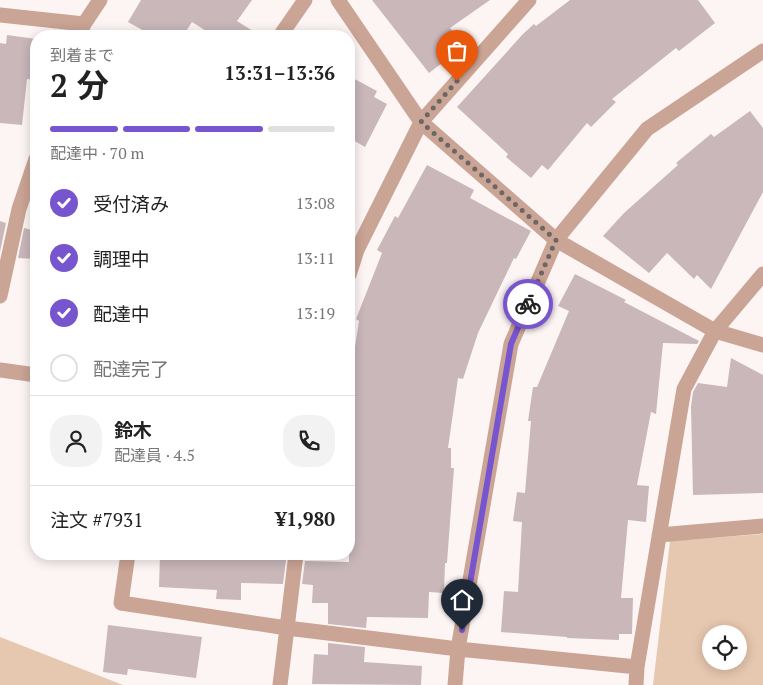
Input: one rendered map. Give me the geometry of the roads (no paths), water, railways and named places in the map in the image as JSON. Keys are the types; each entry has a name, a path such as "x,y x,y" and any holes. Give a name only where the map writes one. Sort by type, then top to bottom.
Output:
{"street":[{"path":"0,15 81,30 100,0"},
{"path":"284,30 305,0"},
{"path":"338,0 421,122 556,240 714,331 763,345"},
{"path":"355,256 421,122 530,0"},
{"path":"456,685 458,649 511,344 556,240 647,130 763,51"},
{"path":"0,296 19,209 30,177"},
{"path":"636,685 637,667 684,389 714,331 763,274"},
{"path":"0,370 30,374"},
{"path":"659,535 763,526"},
{"path":"127,560 121,603 287,628 458,649 637,667"},
{"path":"280,685 295,560"}]}
